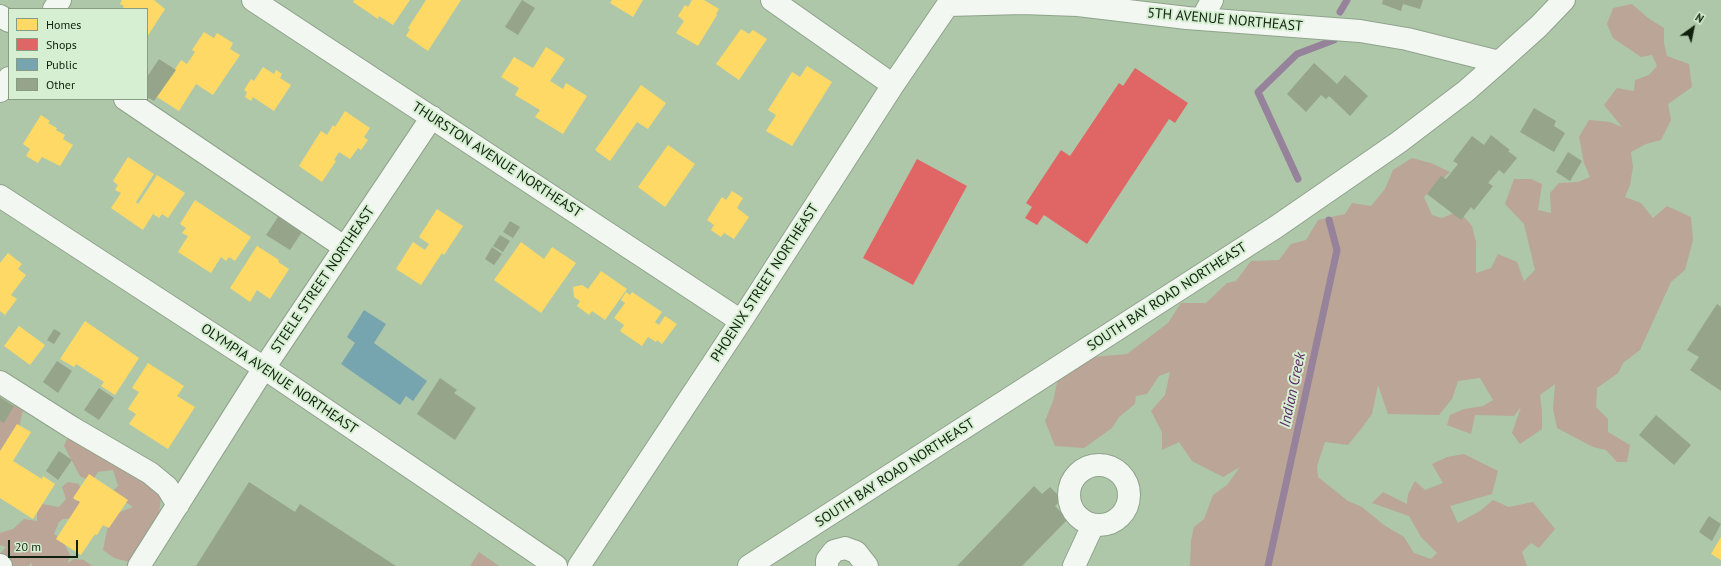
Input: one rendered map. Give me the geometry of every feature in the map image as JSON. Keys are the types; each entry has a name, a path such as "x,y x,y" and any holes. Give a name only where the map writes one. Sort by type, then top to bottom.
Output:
{"street":[{"name":"THURSTON AVENUE NORTHEAST","path":"253,0 741,321"},
{"path":"772,0 893,85"},
{"path":"1202,19 1212,0"},
{"name":"SOUTH BAY ROAD NORTHEAST","path":"749,566 1276,227 1399,142 1466,90 1499,62 1539,26 1564,0"},
{"name":"PHOENIX STREET NORTHEAST","path":"579,566 741,321 893,85 950,3"},
{"name":"5TH AVENUE NORTHEAST","path":"950,3 1078,5 1202,19 1360,30 1407,39 1499,62"},
{"path":"0,91 8,79"},
{"path":"126,100 344,247"},
{"name":"STEELE STREET NORTHEAST","path":"140,566 264,368 432,117"},
{"name":"OLYMPIA AVENUE NORTHEAST","path":"0,196 264,368 556,566"},
{"path":"0,382 150,473 167,487 178,504"},
{"path":"816,524 830,559 845,548 852,549 860,555 867,566"},
{"path":"1074,566 1093,525"}],"shaded area":[{"path":"1632,4 1648,18 1664,28 1664,43 1667,56 1689,64 1692,87 1668,104 1671,120 1661,140 1646,144 1631,152 1633,167 1630,185 1625,197 1641,203 1653,218 1667,206 1691,217 1693,240 1685,270 1671,282 1640,350 1623,363 1618,373 1597,388 1596,407 1608,419 1608,432 1630,445 1627,462 1617,462 1606,450 1593,447 1557,428 1553,409 1555,384 1540,395 1542,429 1520,444 1512,433 1521,407 1514,416 1475,415 1471,434 1447,425 1450,415 1464,409 1483,406 1493,400 1480,378 1458,381 1452,399 1439,415 1388,414 1378,385 1372,414 1361,429 1348,445 1325,442 1317,466 1318,477 1348,501 1362,507 1384,525 1404,537 1414,553 1431,559 1437,553 1421,537 1409,516 1372,503 1383,492 1407,504 1408,494 1415,481 1425,490 1443,483 1432,464 1447,457 1464,454 1498,471 1492,494 1450,506 1458,523 1480,511 1493,500 1509,507 1533,502 1555,529 1539,548 1531,543 1522,552 1527,566 1188,566 1190,565 1191,541 1194,527 1204,519 1213,495 1227,485 1240,467 1223,477 1192,461 1179,442 1162,450 1162,432 1151,411 1165,395 1170,372 1159,376 1147,394 1136,396 1135,404 1119,417 1112,428 1084,448 1055,446 1045,421 1053,401 1059,374 1081,358 1127,354 1168,323 1181,303 1206,303 1227,283 1236,281 1251,261 1279,260 1291,244 1306,240 1318,220 1345,214 1352,203 1371,206 1385,189 1393,170 1412,158 1431,163 1450,172 1424,197 1432,215 1442,218 1459,211 1472,226 1476,242 1476,273 1491,268 1498,254 1517,262 1524,281 1535,270 1524,224 1505,204 1514,179 1531,179 1542,184 1538,210 1551,213 1550,193 1559,183 1578,182 1590,177 1584,163 1579,137 1589,120 1610,122 1622,127 1604,105 1617,88 1634,91 1635,80 1649,75 1657,66 1652,55 1641,57 1613,38 1607,24 1613,8"},
{"path":"0,404 4,406 19,405 23,410 18,432 0,456"},
{"path":"68,436 144,474 161,499 157,527 133,563 114,558 103,550 110,516 133,507 111,493 118,486 113,470 98,472 92,482 80,476 64,446"},
{"path":"68,482 79,484 81,491 74,500 85,502 77,518 63,519 59,522 54,534 62,539 70,555 68,563 74,559 84,560 92,566 32,566 31,562 29,566 12,566 0,554 6,547 0,545 0,533 13,529 24,519 37,521 37,503 59,507 66,499 62,487"},
{"path":"479,552 499,566 470,566"}],"building: Homes":[{"path":"122,0 154,0 165,9 148,35 148,8 123,8 124,6 120,4"},
{"path":"354,0 410,0 393,25 379,16 378,19 353,2"},
{"path":"426,0 461,0 428,51 406,36 410,29 408,28"},
{"path":"612,0 643,0 633,17 610,3"},
{"path":"692,0 704,0 719,9 716,14 717,15 698,46 676,33 684,21 678,16 685,5 688,7"},
{"path":"741,29 749,34 753,30 767,39 739,80 716,64"},
{"path":"204,32 214,38 217,33 233,43 230,49 240,55 213,95 196,84 179,111 157,97 181,60 187,64 195,52 192,50"},
{"path":"546,47 565,59 550,81 563,89 566,83 587,96 563,134 535,117 540,110 515,95 519,88 501,77 514,57 533,68"},
{"path":"807,66 832,82 792,146 766,131 776,115 768,110 792,72 800,77"},
{"path":"263,67 274,74 276,70 282,74 280,78 291,85 274,111 253,97 251,101 245,97 247,92 244,90 251,79 254,81"},
{"path":"641,85 666,103 648,129 637,122 610,161 595,150"},
{"path":"345,111 370,128 364,137 368,140 361,150 358,148 350,159 339,152 334,160 336,161 322,182 299,166 321,131 327,135 333,125 335,127"},
{"path":"41,115 50,121 48,123 57,128 56,130 65,135 63,139 73,145 60,166 42,157 38,163 26,156 30,149 23,144"},
{"path":"668,145 695,164 665,207 638,187"},
{"path":"128,157 154,174 136,202 138,204 157,175 185,193 168,218 162,214 159,218 153,214 143,230 111,208 121,193 115,190 118,185 113,181"},
{"path":"732,191 743,198 737,208 749,217 734,239 724,233 721,237 711,230 714,225 707,220 722,197 726,200"},
{"path":"195,200 251,237 235,261 229,257 226,261 221,257 211,273 178,252 188,236 182,233 186,228 180,224"},
{"path":"437,209 463,226 444,255 442,253 421,285 396,269 413,242 425,250 429,244 419,237"},
{"path":"521,242 544,259 552,247 576,263 541,313 494,280"},
{"path":"257,246 279,260 278,262 289,269 270,299 257,290 250,302 230,288"},
{"path":"8,253 22,264 18,269 26,275 11,295 17,299 5,315 0,311 0,263"},
{"path":"601,271 627,289 605,320 592,311 589,315 577,306 580,301 574,297 573,287 582,285 588,289"},
{"path":"626,292 630,295 632,292 662,312 655,322 659,325 665,316 677,324 662,344 657,340 656,342 648,337 642,346 620,331 624,325 614,318 625,303 621,300"},
{"path":"85,321 139,358 115,395 101,386 104,382 76,364 74,367 60,359"},
{"path":"19,326 45,345 30,365 4,346"},
{"path":"148,363 184,386 177,396 195,407 168,449 129,424 136,414 128,409 139,392 132,388"},
{"path":"17,424 31,432 13,461 42,479 43,476 55,484 33,519 0,498 0,451"},
{"path":"89,474 128,500 109,528 103,525 81,555 56,539 80,502 73,498"},
{"path":"1721,537 1721,560 1711,554"}],"building: Shops":[{"path":"1135,68 1188,103 1175,123 1169,119 1087,244 1044,215 1037,225 1025,218 1032,207 1026,203 1061,150 1070,156 1119,83 1123,86"},
{"path":"917,159 967,186 913,285 863,258"}],"building: Public":[{"path":"364,310 386,324 374,343 427,381 413,401 406,396 400,405 341,364 355,343 347,337"}],"building: Other":[{"path":"522,0 535,8 518,35 505,27"},
{"path":"1383,0 1423,0 1420,9 1403,4 1401,11 1382,4"},
{"path":"159,59 176,70 154,101 148,98 148,76"},
{"path":"1314,63 1337,84 1345,75 1368,96 1350,116 1329,96 1326,99 1321,95 1306,112 1287,94"},
{"path":"1534,108 1556,121 1554,126 1565,133 1554,152 1520,132"},
{"path":"1491,135 1510,150 1508,151 1517,158 1504,174 1499,170 1488,183 1493,186 1474,210 1471,207 1461,220 1427,194 1441,176 1446,179 1458,164 1453,161 1472,136 1484,145"},
{"path":"1568,152 1582,161 1570,181 1556,172"},
{"path":"280,214 304,229 290,250 266,235"},
{"path":"510,221 520,227 513,238 503,232"},
{"path":"500,235 510,241 503,252 493,246"},
{"path":"492,247 502,254 494,265 485,259"},
{"path":"1717,304 1721,307 1721,391 1690,370 1699,357 1687,350"},
{"path":"54,329 61,333 54,344 47,340"},
{"path":"57,361 72,371 58,393 43,382"},
{"path":"440,378 457,390 454,393 476,408 455,440 417,414"},
{"path":"99,388 114,398 99,420 84,410"},
{"path":"0,397 14,406 4,423 0,421"},
{"path":"1656,415 1691,445 1674,465 1639,435"},
{"path":"59,451 72,460 58,480 46,471"},
{"path":"249,482 295,512 300,504 396,566 196,566"},
{"path":"1034,486 1042,494 1050,487 1062,499 1055,506 1068,519 1022,566 957,566"},
{"path":"1709,516 1721,524 1712,541 1699,532"}],"waterway":[{"name":"Indian Creek","path":"1340,12 1347,0"},
{"name":"Indian Creek","path":"1298,179 1258,92 1297,54 1334,40"},
{"name":"Indian Creek","path":"1268,566 1337,250 1329,220"}]}
